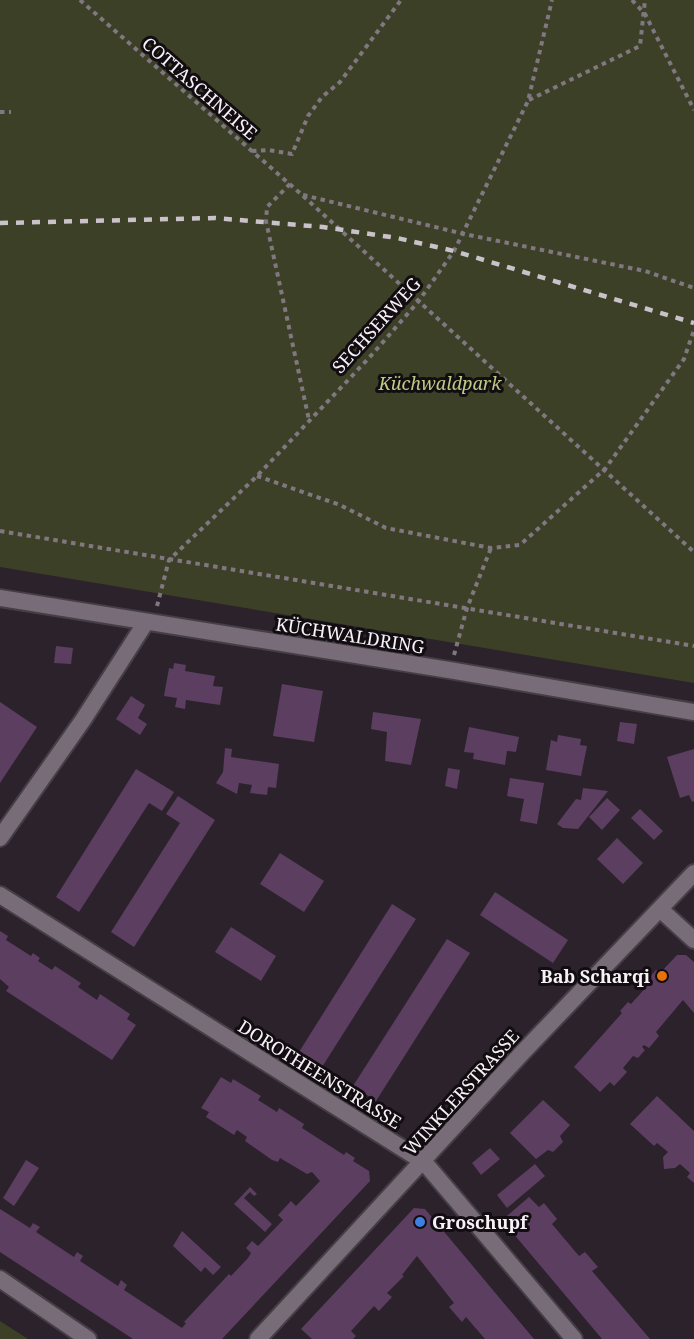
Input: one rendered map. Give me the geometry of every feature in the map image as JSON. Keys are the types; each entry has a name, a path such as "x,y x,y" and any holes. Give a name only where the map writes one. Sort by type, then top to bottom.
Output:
{"street":[{"name":"KÜCHWALDRING","path":"0,598 694,712"},
{"path":"0,838 148,623"},
{"name":"WINKLERSTRASSE","path":"258,1339 424,1162 523,1052 694,873"},
{"name":"DOROTHEENSTRASSE","path":"0,895 424,1162 574,1339"},
{"path":"661,910 694,940"},
{"path":"0,1279 88,1339"}],"path":[{"name":"COTTASCHNEISE","path":"80,0 303,195 694,552"},
{"path":"252,151 268,150 292,154 308,116 322,98 340,82 400,0"},
{"name":"SECHSERWEG","path":"169,560 257,476 418,302 464,234 528,101 552,0"},
{"path":"632,0 645,14 694,110"},
{"path":"528,101 640,46 645,0"},
{"path":"0,112 11,112"},
{"path":"290,184 267,207 266,221 309,420"},
{"path":"303,195 464,234 645,271 694,288"},
{"path":"257,476 340,505 386,528 491,548 520,545 605,469 684,359 694,330"},
{"path":"0,531 694,646"},
{"path":"449,670 467,608 491,548"},
{"path":"148,623 169,560"}],"green space":[{"name":"Küchwaldpark","path":"0,0 694,0 694,683 0,567"},
{"path":"0,1321 28,1339 0,1339"}],"building":[{"path":"56,646 73,648 71,664 54,663"},
{"path":"174,663 186,665 185,671 215,676 213,686 223,687 220,705 186,700 185,709 175,707 177,698 164,696 169,668 173,669"},
{"path":"282,684 323,691 314,742 273,736"},
{"path":"131,696 145,705 138,718 147,724 140,735 116,719"},
{"path":"0,702 37,727 0,783"},
{"path":"373,712 421,719 411,765 385,761 387,732 371,729"},
{"path":"620,722 637,724 634,744 617,741"},
{"path":"469,727 519,737 516,752 507,751 505,765 473,759 474,753 464,752"},
{"path":"558,735 581,739 580,745 587,746 581,776 546,770 551,740 557,742"},
{"path":"225,748 232,749 231,757 279,764 276,788 268,787 267,795 250,793 252,785 239,783 237,794 216,783 223,772"},
{"path":"694,749 694,801 692,802 689,795 680,798 667,757"},
{"path":"448,768 460,770 457,789 445,786"},
{"path":"136,769 174,792 162,811 149,803 79,912 56,897"},
{"path":"510,778 544,783 537,824 520,821 524,799 507,796"},
{"path":"583,788 608,791 578,829 563,828 557,824 576,799 581,800"},
{"path":"178,796 215,820 134,947 111,932 180,823 166,814"},
{"path":"607,798 620,810 602,830 589,817"},
{"path":"640,809 663,831 654,840 631,818"},
{"path":"617,838 643,863 623,884 597,859"},
{"path":"280,853 324,881 304,912 260,884"},
{"path":"495,892 568,940 553,963 480,915"},
{"path":"392,904 416,919 322,1067 299,1052"},
{"path":"231,927 276,956 261,981 215,952"},
{"path":"0,931 8,936 6,940 31,956 33,953 40,958 38,961 52,970 55,966 81,983 78,987 97,1000 100,994 130,1014 127,1019 136,1025 112,1060 6,991 9,987 0,979"},
{"path":"447,939 470,953 376,1101 353,1086"},
{"path":"677,955 686,955 694,962 694,1013 683,1000 656,1032 659,1036 649,1048 644,1045 642,1047 645,1050 638,1058 633,1056 623,1068 627,1072 614,1086 610,1082 600,1092 574,1067 622,1013 620,1011 628,1002 631,1004 650,983 647,980 656,970 660,973"},
{"path":"221,1077 231,1083 233,1079 261,1096 258,1100 277,1112 279,1108 304,1124 302,1128 344,1155 346,1152 355,1158 353,1161 369,1171 370,1181 222,1339 133,1339 0,1252 0,1209 30,1228 33,1223 40,1227 36,1232 74,1257 77,1252 83,1256 80,1261 118,1286 121,1280 127,1285 124,1290 182,1328 186,1323 184,1322 229,1274 231,1276 248,1258 251,1253 246,1248 252,1241 258,1246 283,1220 278,1215 291,1201 296,1206 320,1181 312,1172 307,1174 280,1158 278,1162 272,1160 245,1141 247,1137 237,1130 234,1135 206,1117 209,1112 201,1108"},
{"path":"657,1096 694,1131 694,1183 687,1177 690,1173 680,1164 675,1168 664,1169 663,1157 668,1152 657,1143 654,1146 630,1124"},
{"path":"543,1100 570,1125 560,1136 563,1142 553,1152 548,1150 536,1159 510,1133"},
{"path":"490,1148 500,1159 481,1175 472,1163"},
{"path":"26,1160 39,1168 14,1206 3,1198"},
{"path":"535,1164 545,1176 507,1208 497,1195"},
{"path":"250,1187 257,1194 254,1196 250,1192 244,1198 272,1224 265,1232 234,1204"},
{"path":"529,1197 539,1207 544,1203 557,1219 552,1224 579,1256 585,1252 598,1267 592,1271 650,1339 602,1339 502,1220"},
{"path":"414,1208 425,1209 534,1339 485,1339 466,1317 462,1322 449,1307 454,1303 417,1256 402,1275 404,1276 387,1293 392,1297 379,1311 374,1306 351,1331 356,1336 353,1339 312,1339 301,1329"},
{"path":"182,1231 221,1267 213,1275 205,1267 201,1272 173,1246"}],"railway":[{"path":"0,223 215,218 323,227 397,238 454,251 694,323"}],"place":[{"name":"Bab Scharqi","path":"662,976"},
{"name":"Groschupf","path":"420,1222"}]}
